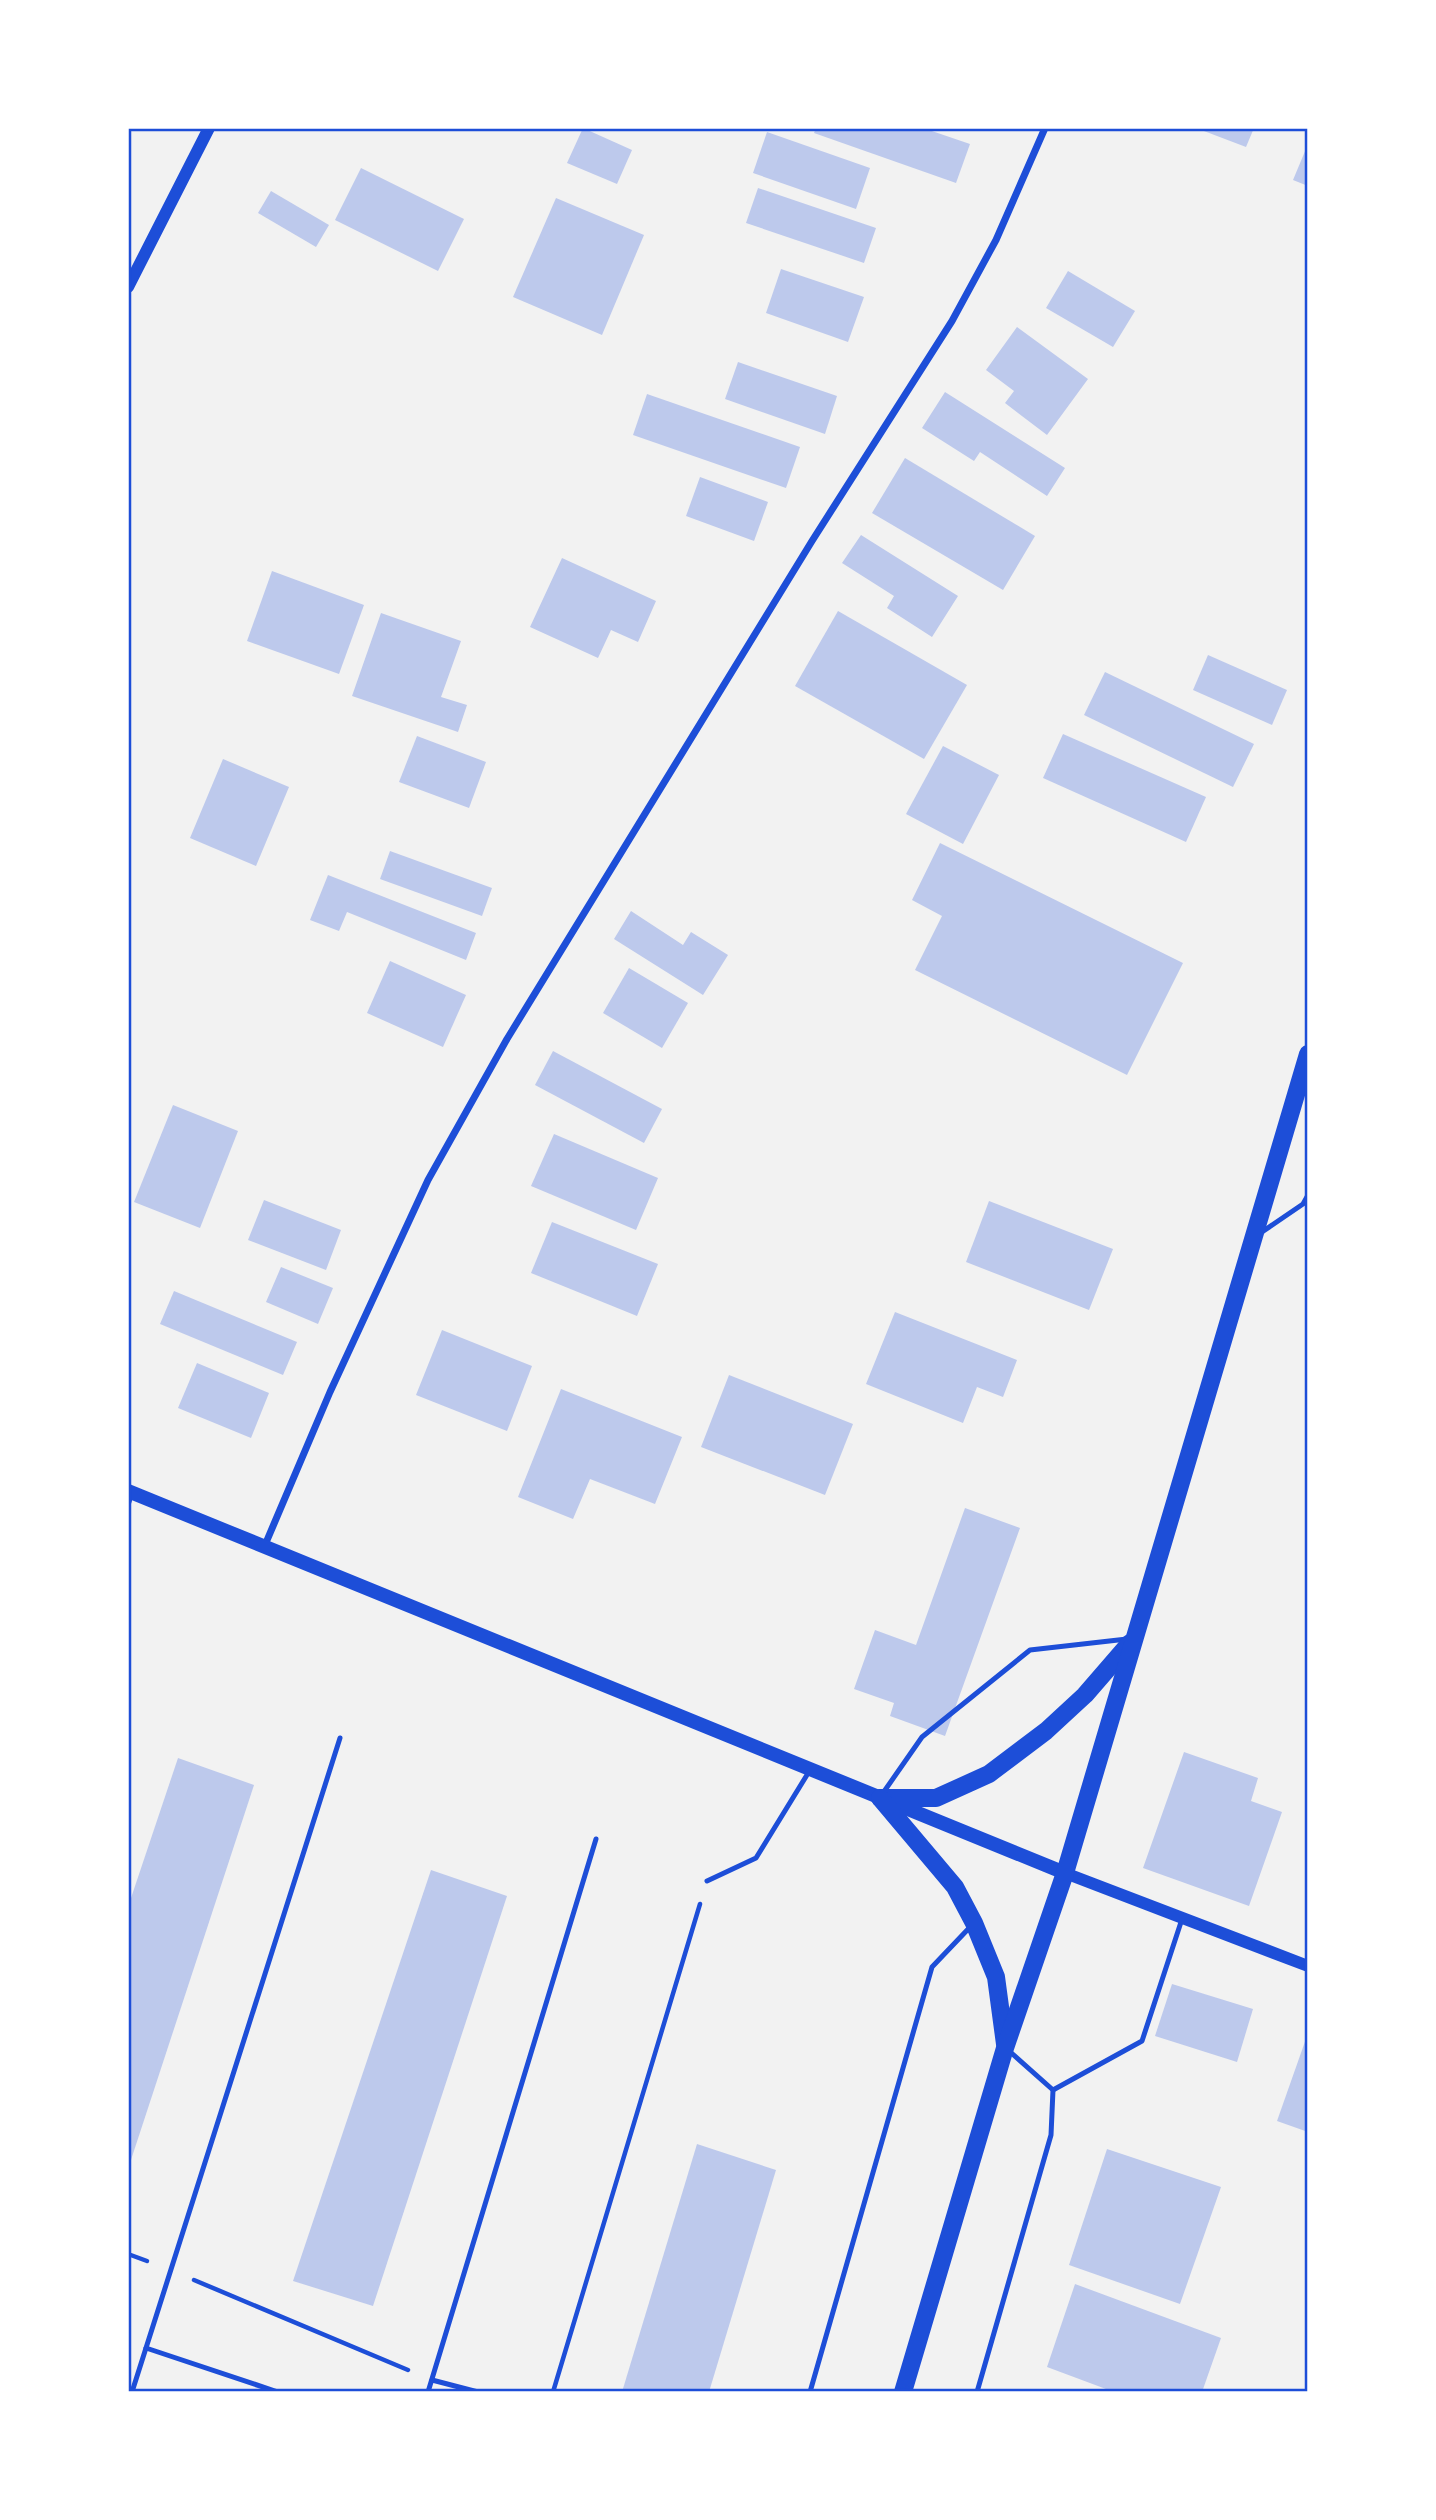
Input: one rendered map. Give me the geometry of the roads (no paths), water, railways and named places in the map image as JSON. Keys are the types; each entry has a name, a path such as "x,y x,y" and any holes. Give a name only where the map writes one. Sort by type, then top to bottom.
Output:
{"main road":[{"path":"903,2392 1005,2048 1065,1873 1308,1054"},
{"path":"129,1496 265,1545 1065,1873"},
{"path":"880,1798 936,1798 989,1774 1046,1731 1085,1695 1133,1639"},
{"path":"880,1798 955,1887 974,1923 996,1977 1005,2048"}],"street":[{"path":"128,287 209,128"},
{"path":"265,1545 330,1392 429,1180 514,1027 812,541 952,321 996,240 1045,128"},
{"path":"1065,1873 1308,1966"}],"lane":[{"path":"1254,1238 1303,1204 1308,1195"},
{"path":"880,1798 922,1737 1030,1650 1133,1639"},
{"path":"132,2392 340,1738"},
{"path":"707,1881 756,1858 811,1770"},
{"path":"428,2392 596,1839"},
{"path":"1053,2090 1142,2041 1182,1918"},
{"path":"810,2392 932,1967 974,1923"},
{"path":"1005,2048 1053,2090"},
{"path":"977,2392 1051,2135 1053,2090"},
{"path":"146,2348 278,2392"},
{"path":"432,2380 478,2392"}]}
